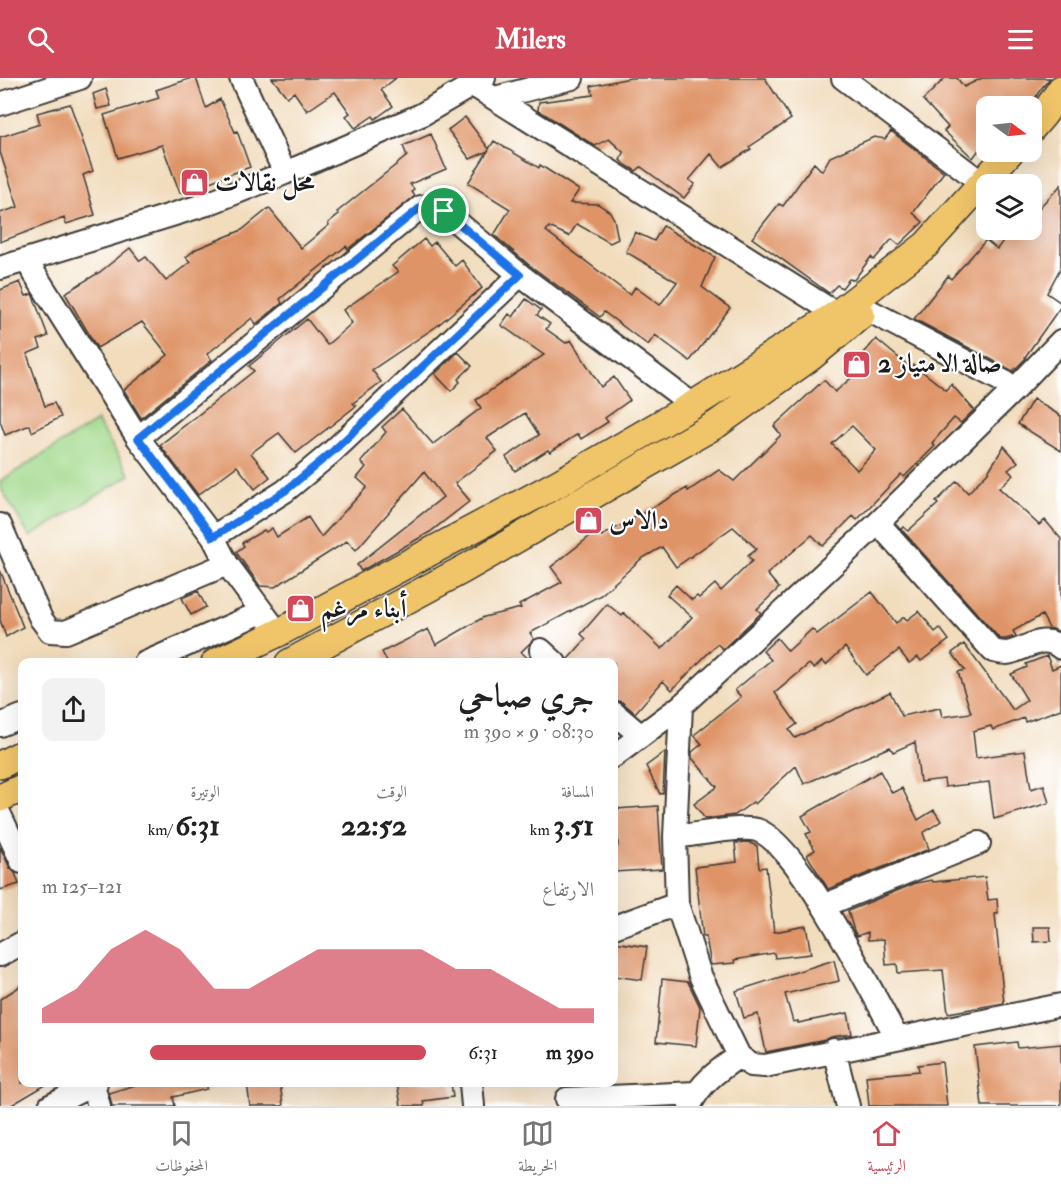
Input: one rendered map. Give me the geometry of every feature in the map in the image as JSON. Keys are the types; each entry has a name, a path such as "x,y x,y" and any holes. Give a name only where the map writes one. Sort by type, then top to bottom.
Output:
{"main road":[{"path":"1042,116 1061,89"},
{"path":"1042,137 1061,118"},
{"path":"1002,174 1016,162"},
{"path":"222,658 270,623 559,483 693,405 837,314 926,245 976,197"},
{"path":"303,658 717,424 812,356 868,309 976,198"},
{"path":"559,483 572,507"},
{"path":"0,765 18,756"},
{"path":"0,798 18,790"}],"street":[{"path":"241,78 285,173"},
{"path":"0,268 207,204 484,87 572,78"},
{"path":"843,78 976,177"},
{"path":"0,104 76,79"},
{"path":"484,87 837,314"},
{"path":"138,438 421,207 431,206 444,211 520,275 693,405"},
{"path":"26,260 138,438 213,537 227,564 270,623 161,658"},
{"path":"213,537 285,491 332,452 520,275"},
{"path":"868,309 1016,388"},
{"path":"618,753 681,706 878,523 1016,388 1061,340"},
{"path":"878,523 993,651 1007,653 1039,641 1057,644 1061,648"},
{"path":"0,525 41,619 50,632 66,632 227,564"},
{"path":"681,706 675,837 676,904 700,975 739,1056 750,1065 765,1066 1061,1005"},
{"path":"618,716 641,736"},
{"path":"0,725 18,718"},
{"path":"0,815 18,853"},
{"path":"675,837 741,829 757,830 772,839 810,883 897,1038"},
{"path":"823,906 979,843"},
{"path":"618,926 676,904"},
{"path":"0,955 18,945"},
{"path":"834,1050 848,1106"},
{"path":"567,1099 693,1099 709,1077 739,1056"},
{"path":"471,1087 473,1106"},
{"path":"50,1106 96,1091"}],"green space":[{"path":"97,421 130,475 30,537 0,487 0,481"}],"building":[{"path":"196,78 206,108 220,99 235,132 237,131 250,167 180,193 162,145 118,158 104,115 159,98 156,90"},
{"path":"272,78 396,78 381,90 393,106 375,119 373,116 355,128 346,116 350,113 335,92 307,111 294,92 287,97"},
{"path":"630,78 765,78 791,119 722,167 711,154 689,180 695,184 684,198 641,167 636,171 626,165 620,160 624,153 609,139 595,146 538,110 539,102 593,95 591,86"},
{"path":"945,78 957,78 964,87 982,78 1050,78 1036,96 976,96 976,154 973,158 944,131 948,127 923,100"},
{"path":"106,89 111,106 97,109 93,94"},
{"path":"70,104 93,171 83,175 95,215 66,224 64,218 0,242 0,213 18,207 0,152 0,137 40,124 37,113"},
{"path":"465,117 489,149 494,141 539,168 540,165 579,190 570,203 598,204 610,212 614,219 618,239 610,243 577,224 569,236 549,227 546,231 630,295 635,287 660,305 677,282 626,252 635,232 654,241 663,226 715,257 702,287 730,308 690,361 655,335 648,345 604,312 600,317 528,264 494,235 510,209 468,183 488,151 470,159 448,130"},
{"path":"891,131 944,172 913,213 923,222 899,245 892,239 874,260 871,257 854,280 849,279 842,288 837,285 829,293 752,238 779,204 783,206 814,163 822,171 830,157 874,137 885,139"},
{"path":"431,134 446,169 410,184 415,196 348,249 346,246 280,299 282,303 256,324 252,318 207,354 212,360 141,418 124,390 168,355 142,322 97,348 65,293 100,272 130,248 140,261 146,257 166,281 190,262 186,257 196,249 242,230 269,208 301,248 329,225 328,223 339,214 337,212 407,156 403,146"},
{"path":"1061,185 1061,267 1047,293 1061,303 1061,306 1026,358 1013,371 914,319 948,276 951,279 986,240 997,249 1004,240 1042,240 1042,205"},
{"path":"424,239 430,246 435,242 455,266 462,260 482,288 437,326 372,370 381,382 353,403 356,406 296,453 279,433 251,453 270,477 255,489 237,466 198,495 160,445 254,371 249,366 307,319 327,345 352,323 343,310 398,272 392,266"},
{"path":"20,282 26,296 32,294 48,336 38,340 41,348 27,354 45,406 54,403 61,417 32,432 30,425 5,435 0,421 0,290"},
{"path":"526,299 541,310 537,315 550,324 546,329 566,343 571,340 601,387 614,377 630,400 605,418 608,422 581,439 578,434 515,471 506,457 539,435 525,413 487,438 497,451 455,483 470,501 430,532 361,571 357,565 443,497 424,472 356,550 347,541 275,587 260,586 236,552 244,546 242,543 272,528 277,537 308,517 321,537 367,487 357,478 366,467 361,462 386,432 382,427 402,409 433,444 481,408 476,400 544,355 501,325 509,314 513,317"},
{"path":"876,339 911,368 914,365 946,390 951,384 974,410 961,423 954,418 932,443 935,446 904,477 901,474 857,520 853,516 823,546 812,535 767,574 779,588 757,609 761,613 723,649 717,644 672,690 663,681 635,713 618,701 618,658 569,658 586,639 581,634 607,604 622,616 624,613 662,649 692,617 667,595 676,585 692,600 697,596 699,598 715,584 721,591 752,561 748,556 757,549 733,527 676,567 662,547 641,559 601,595 530,633 534,639 521,652 528,658 385,658 382,652 428,629 436,645 484,617 521,608 519,605 562,582 551,567 598,530 602,536 687,488 688,491 719,470 734,481 781,435 774,426 824,380 835,392 864,367 857,361","holes":["852,426 876,450 857,470 832,444"]},
{"path":"458,352 472,366 458,379 460,382 451,391 435,374"},
{"path":"1033,399 1061,416 1061,451 1018,424"},
{"path":"1004,446 1018,462 1008,470 1013,475 999,488 1039,525 1045,520 1061,539 1061,632 1049,628 1042,615 1013,631 1016,636 1000,639 901,529 904,527 908,531 938,504 936,502 957,481 968,493 988,472"},
{"path":"0,570 23,627 6,637 0,620"},
{"path":"198,591 206,607 191,615 182,598"},
{"path":"872,592 896,623 904,617 907,620 919,611 935,632 940,628 949,640 921,661 918,657 909,663 899,650 866,675 845,647 826,665 822,661 814,669 809,664 775,693 797,724 789,730 795,738 890,692 902,716 940,708 942,717 971,713 958,672 965,670 952,653 964,644 1013,710 1027,700 1011,674 1027,667 1026,664 1047,656 1052,669 1061,665 1061,709 1025,722 1024,718 993,730 991,726 973,731 976,758 1025,751 1031,789 1044,785 1049,803 994,819 989,782 945,787 944,779 920,782 915,742 893,752 890,747 804,784 796,766 755,804 753,802 735,815 705,819 694,804 717,787 692,758 692,752 702,744 694,735 741,697 735,690 771,660 763,651 777,638 788,651 812,629 817,634"},
{"path":"665,752 663,793 660,794 646,766"},
{"path":"880,771 892,793 902,788 918,820 934,810 941,821 923,833 929,849 828,889 807,855 815,850 806,834 811,832 802,816"},
{"path":"658,806 662,869 618,872 618,809"},
{"path":"748,842 757,846 759,868 766,867 774,932 806,926 811,954 775,958 774,953 734,960 735,963 711,965 706,937 703,937 695,867 737,862 735,843"},
{"path":"0,847 10,868 15,873 18,884 0,890"},
{"path":"985,877 988,900 997,899 998,913 995,914 1004,1003 948,1013 943,970 898,973 897,964 886,965 884,939 868,940 868,932 857,936 854,931 848,911 916,883"},
{"path":"1033,927 1050,927 1051,941 1034,942"},
{"path":"618,943 647,947 642,980 618,977"},
{"path":"834,960 839,981 785,994 793,1022 848,1013 852,1034 766,1052 758,1014 744,1018 736,991"},
{"path":"662,979 688,982 700,1007 696,1046 656,1042"},
{"path":"18,988 18,1087 42,1087 10,1106 0,1106 0,999"},
{"path":"1017,1042 1018,1048 1061,1044 1061,1106 982,1106 975,1047"},
{"path":"942,1062 947,1106 869,1106 866,1076 919,1071 918,1065"},
{"path":"129,1087 207,1087 207,1089 173,1097 175,1106 112,1106 109,1093"},
{"path":"248,1087 281,1087 283,1106 250,1106"},
{"path":"398,1087 452,1087 453,1097 423,1101 424,1106 401,1106"}],"place":[{"name":"محل نقالات","path":"194,183"},
{"name":"صالة الامتياز 2","path":"857,364"},
{"name":"دالاس","path":"588,521"},
{"name":"أبناء مرغم","path":"300,609"}],"route":[{"path":"431,206 444,211 520,275 332,452 285,491 213,537 138,438 421,207 431,206"}]}
